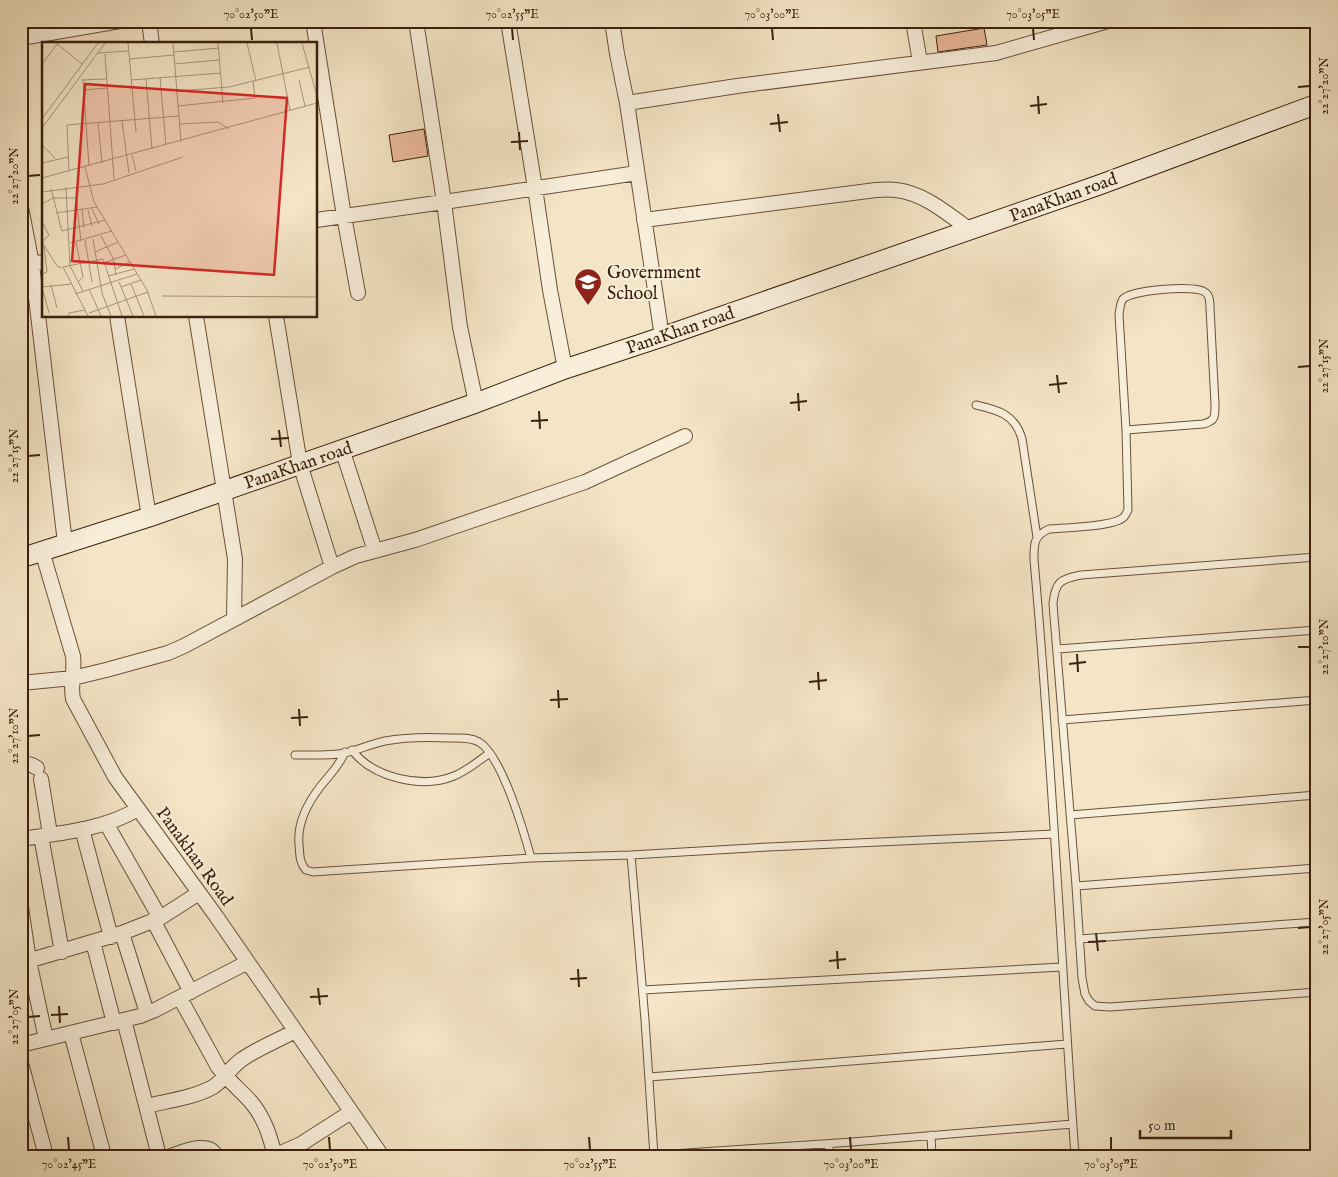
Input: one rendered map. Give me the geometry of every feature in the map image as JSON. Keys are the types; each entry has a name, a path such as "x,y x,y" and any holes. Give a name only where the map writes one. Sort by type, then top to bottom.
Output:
{"street":[{"path":"21,38 120,21"},
{"path":"149,21 152,42"},
{"path":"313,21 316,42"},
{"path":"416,21 444,202 460,327 476,403"},
{"path":"508,21 550,290 565,370"},
{"path":"612,21 627,103 662,337"},
{"path":"913,21 920,62"},
{"path":"627,103 736,86 996,53 1108,21"},
{"path":"318,52 358,292"},
{"name":"PanaKhan road","path":"21,558 149,517 565,370 1099,185 1317,104"},
{"path":"318,220 637,173"},
{"path":"644,220 866,192 896,190 917,195 932,203 970,230"},
{"path":"21,207 32,264 66,543"},
{"path":"117,318 149,517"},
{"path":"196,318 234,559 234,619"},
{"path":"276,318 300,464 332,567"},
{"path":"21,683 73,678 168,653 356,556 415,540 586,482 685,436"},
{"path":"342,449 375,551"},
{"name":"Panakhan Road","path":"42,551 73,656 73,699 115,777 248,962 382,1156"},
{"path":"21,764 33,765 38,774 62,952"},
{"path":"21,839 106,823 138,809"},
{"path":"106,823 156,919 185,995 218,1067 225,1077 251,1102 260,1115 269,1134 274,1156 300,1144 351,1112"},
{"path":"82,829 117,935 148,1013"},
{"path":"25,962 117,935 156,919 199,893"},
{"path":"21,908 25,962 46,1039"},
{"path":"93,942 146,1106 158,1156"},
{"path":"21,1045 148,1013 248,962"},
{"path":"146,1106 214,1086 241,1060 296,1031"},
{"path":"71,1032 104,1156"},
{"path":"21,1063 46,1156"},
{"path":"171,1156 209,1148 214,1151 216,1156"}],"lane":[{"path":"1075,1156 1044,672 1034,546 1037,537 1049,529 1108,524 1124,517 1128,510 1126,430 1119,314 1123,300 1136,293 1164,290 1185,288 1199,289 1206,292 1210,299 1215,404 1213,420 1210,423 1203,424 1126,430"},
{"path":"976,405 1007,415 1020,430 1037,537"},
{"path":"1317,557 1081,574 1060,581 1054,594 1053,604 1082,978 1088,1001 1095,1006 1110,1006 1317,992"},
{"path":"1057,649 1317,630"},
{"path":"1062,720 1317,700"},
{"path":"295,755 321,755 349,751 382,742 418,737 473,740 480,743 490,753 507,787 520,819 532,858"},
{"path":"349,751 320,786 301,821 298,839 300,860 306,870 313,872 532,858 631,855 1054,834"},
{"path":"349,751 374,769 400,778 420,782 432,782 464,772 490,753"},
{"path":"1070,815 1317,794"},
{"path":"631,855 654,1155"},
{"path":"1076,886 1317,868"},
{"path":"1079,940 1317,922"},
{"path":"642,990 1062,967"},
{"path":"649,1077 1067,1044"},
{"path":"642,1156 829,1144 1073,1124"},
{"path":"931,1135 932,1156"},
{"path":"829,1144 829,1156"}],"building":[{"path":"984,28 987,45 938,52 936,36"},
{"path":"424,129 428,156 393,162 389,135"}],"place":[{"name":"Government School","path":"588,306"}]}
